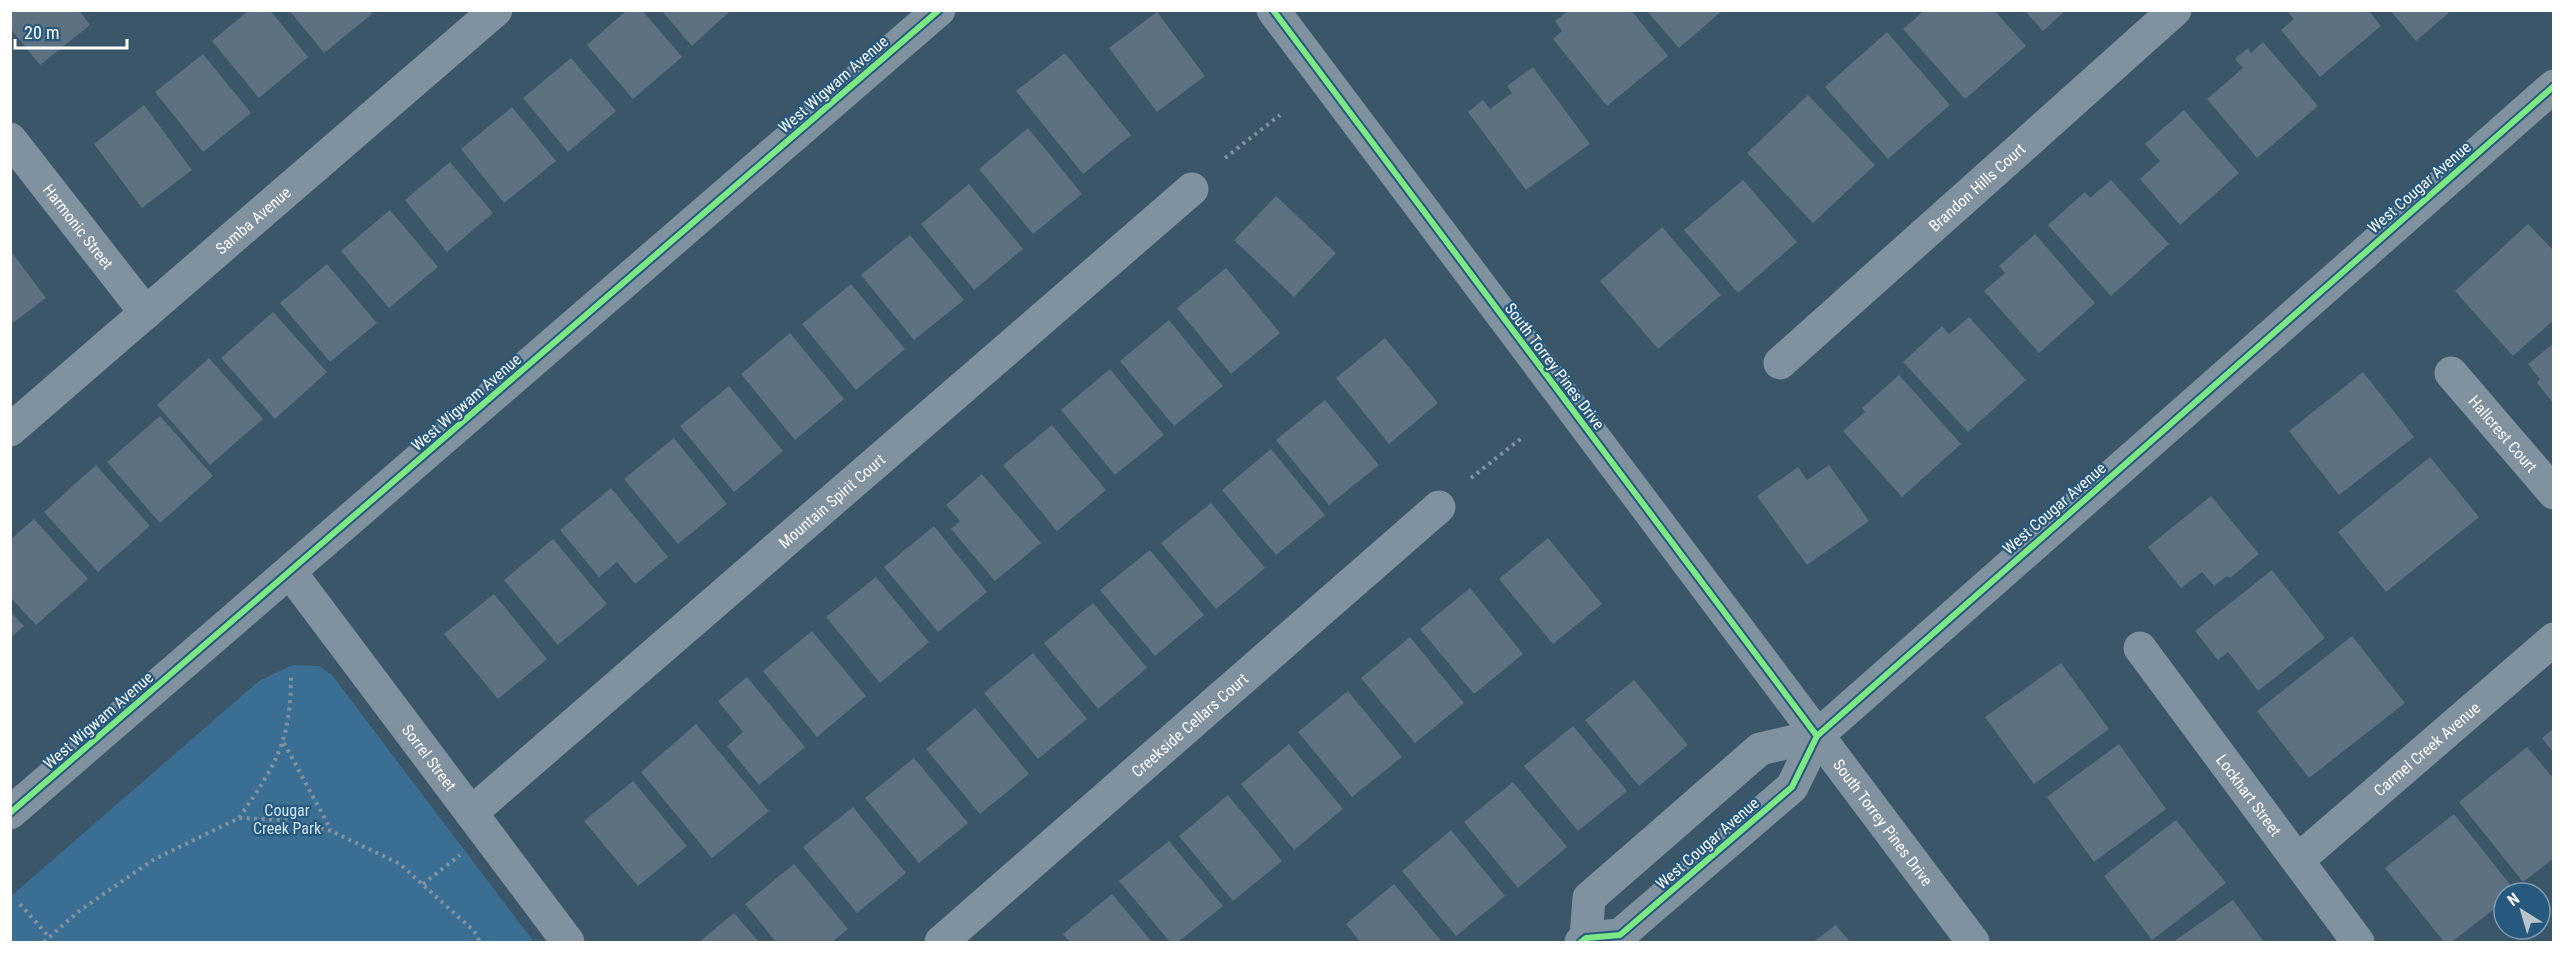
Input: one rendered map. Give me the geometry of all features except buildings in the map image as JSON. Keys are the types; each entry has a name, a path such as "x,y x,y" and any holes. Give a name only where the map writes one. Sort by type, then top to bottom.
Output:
{"street":[{"name":"Samba Avenue","path":"10,430 496,10"},
{"name":"West Wigwam Avenue","path":"10,813 939,10"},
{"name":"South Torrey Pines Drive","path":"1274,10 1973,942"},
{"name":"Brandon Hills Court","path":"1780,363 2175,10"},
{"name":"West Cougar Avenue","path":"1817,736 1760,749 1589,898 1584,940 1620,935 1792,788 1817,736 2553,86"},
{"name":"Harmonic Street","path":"10,139 146,313"},
{"name":"Mountain Spirit Court","path":"479,823 1192,189"},
{"name":"Hallcrest Court","path":"2451,373 2553,493"},
{"name":"Creekside Cellars Court","path":"941,942 1439,507"},
{"name":"Sorrel Street","path":"290,572 568,942"},
{"name":"Carmel Creek Avenue","path":"2298,860 2553,639"},
{"name":"Lockhart Street","path":"2140,648 2358,942"}],"path":[{"path":"1225,158 1280,115"},
{"path":"1471,478 1523,437"},
{"path":"239,818 267,777 284,743 291,708 291,675"},
{"path":"284,743 331,831"},
{"path":"44,942 80,911 153,860 239,818 287,820 331,831 400,864 474,931 480,942"},
{"path":"423,884 479,823"},
{"path":"20,904 50,937"}],"green space":[{"name":"Cougar Creek Park","path":"292,665 319,666 332,675 534,942 11,942 11,896 259,681"}],"cycle path":[{"path":"10,813 939,10"},
{"path":"1273,10 1817,736"},
{"path":"1581,942 1586,938 1620,935 1792,787 1817,736 2554,86"}]}
